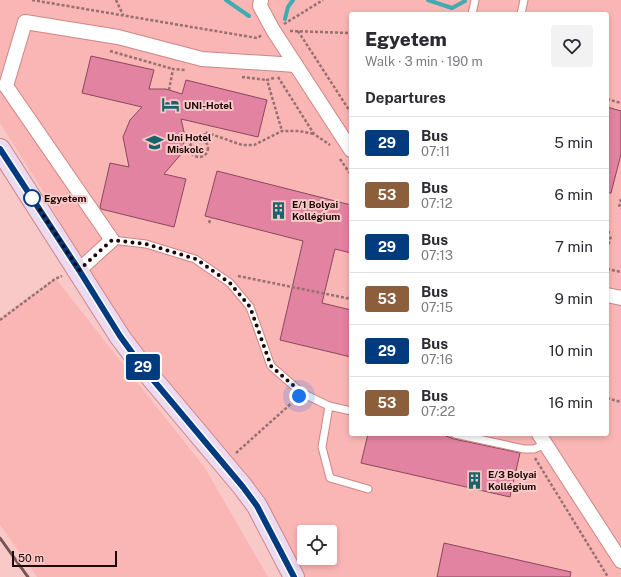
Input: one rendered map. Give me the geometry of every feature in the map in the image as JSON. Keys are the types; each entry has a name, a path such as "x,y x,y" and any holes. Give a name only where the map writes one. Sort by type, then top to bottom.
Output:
{"main road":[{"path":"0,149 73,273 144,369 224,464 257,506 294,577"}],"street":[{"path":"261,0 260,6 273,30 349,147"},
{"path":"73,273 112,240 6,86 25,22 118,37 202,59 296,66"},
{"path":"609,295 621,298"},
{"path":"542,439 621,561"}],"lane":[{"path":"472,12 475,0"},
{"path":"522,12 524,0"},
{"path":"112,240 146,244 196,259 212,270 230,283 250,307 271,366 302,393 329,406 349,411"},
{"path":"329,406 322,447 330,478 368,489"},
{"path":"465,436 529,449 534,449 542,439"}],"path":[{"path":"32,0 257,38"},
{"path":"116,0 123,15"},
{"path":"273,30 323,0"},
{"path":"349,33 298,31 349,110"},
{"path":"105,50 173,69 188,70"},
{"path":"169,90 173,69"},
{"path":"236,76 267,80 277,76 314,134"},
{"path":"267,80 282,131"},
{"path":"609,100 621,103"},
{"path":"190,146 190,150 194,155 202,156 207,150 207,145 204,141 205,132 242,145 254,145 282,131 299,131 314,134 328,143 333,150"},
{"path":"190,146 195,140 204,141"},
{"path":"337,156 349,172"},
{"path":"621,199 619,208 621,208"},
{"path":"209,222 211,217"},
{"path":"609,269 621,272"},
{"path":"212,270 349,299"},
{"path":"0,320 55,279 73,273"},
{"path":"224,464 302,393"},
{"path":"609,399 621,402"},
{"path":"529,449 608,577"}],"shaded area":[{"path":"0,0 621,0 621,577 302,577 118,327 44,193 0,123"},
{"path":"55,278 205,468 268,577 37,577 0,525 0,318"}],"building":[{"name":"Uni Hotel Miskolc","path":"91,56 154,70 149,89 166,89 182,94 186,80 267,100 258,137 181,119 185,136 182,153 164,174 186,179 174,227 101,209 100,207 110,163 129,167 123,137 130,120 142,107 82,93"},
{"path":"609,108 621,111 621,154 611,193 609,193"},
{"path":"217,171 349,204 349,252 335,249 322,303 349,310 349,357 280,340 303,241 205,216"},
{"name":"E/3 Bolyai Kollégium","path":"368,436 446,436 520,453 510,497 361,463"},
{"path":"444,543 571,572 570,577 437,577"}],"waterway":[{"path":"226,0 249,16"},
{"path":"285,19 288,7 293,0"},
{"path":"428,0 452,8 465,1"}],"railway":[{"path":"0,538 28,577"}],"bus line":[{"name":"29","path":"0,149 120,336 144,369 243,487 257,506 294,577"}],"place":[{"name":"UNI-Hotel","path":"171,105"},
{"name":"Uni Hotel Miskolc","path":"154,143"},
{"name":"Egyetem","path":"32,198"},
{"name":"E/1 Bolyai Kollégium","path":"279,210"},
{"name":"E/3 Bolyai Kollégium","path":"475,480"}],"route":[{"path":"32,198 79,270 112,240 146,244 196,259 230,283 250,307 271,366 302,393 299,396"}]}
